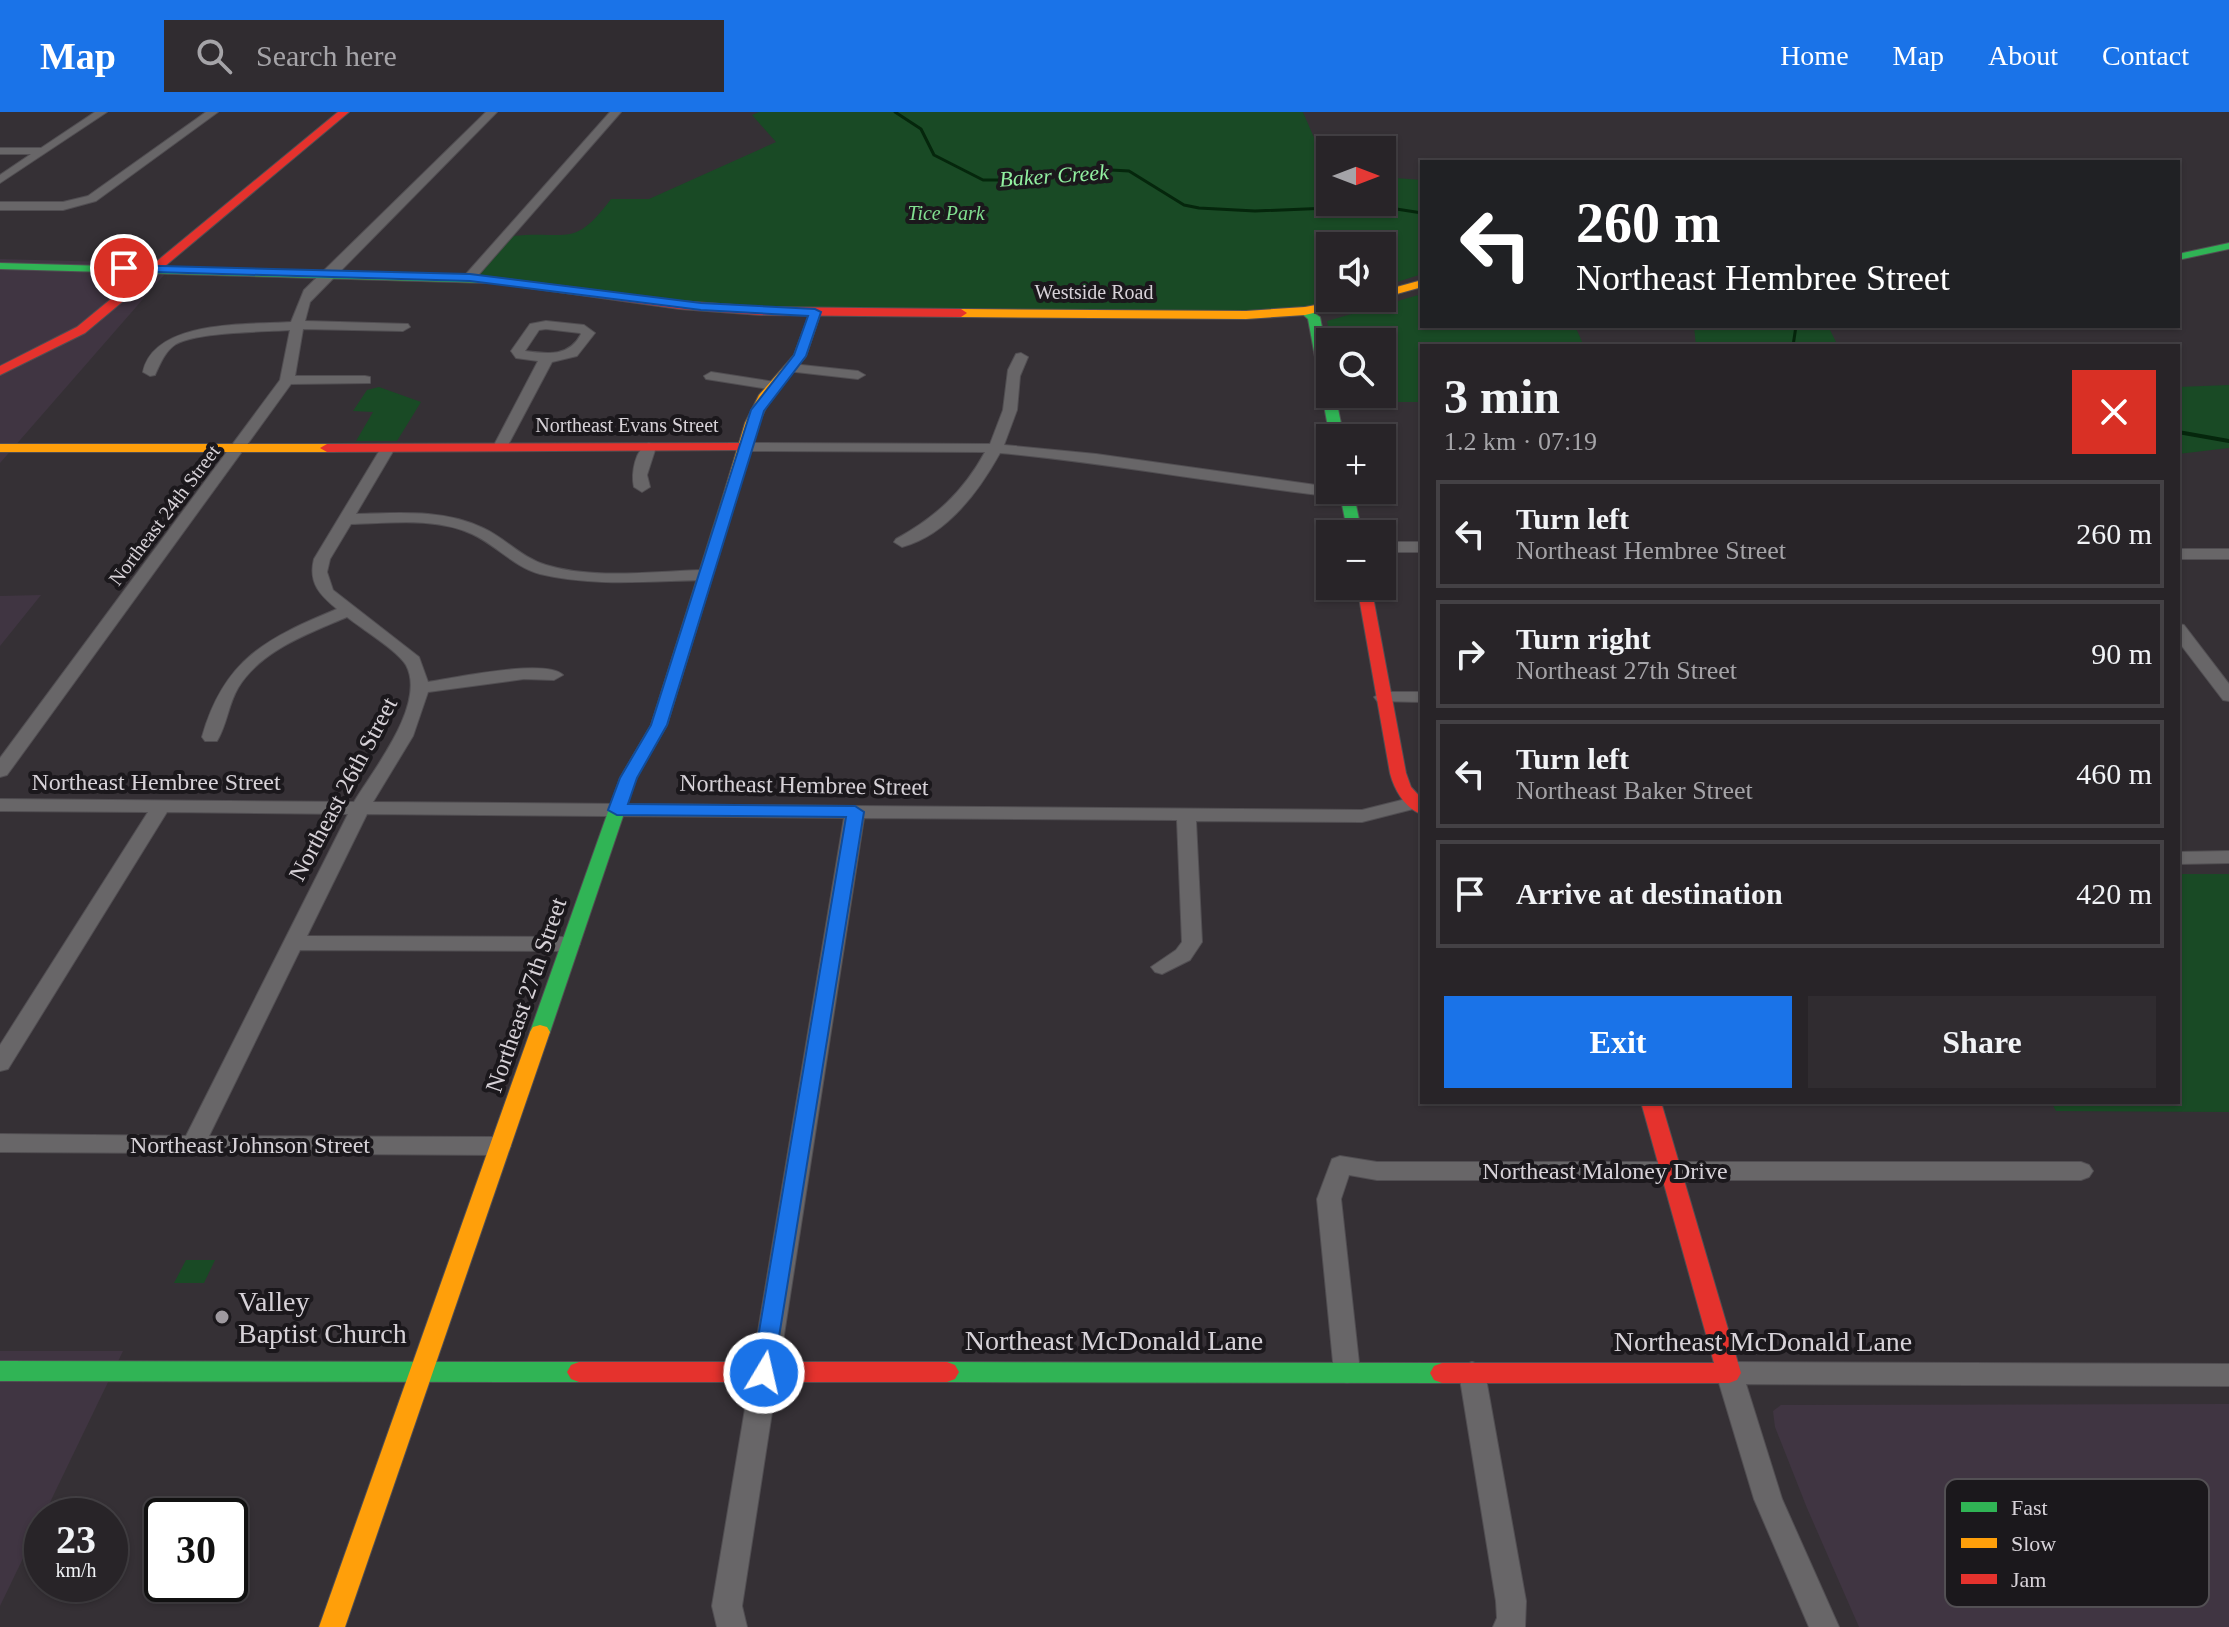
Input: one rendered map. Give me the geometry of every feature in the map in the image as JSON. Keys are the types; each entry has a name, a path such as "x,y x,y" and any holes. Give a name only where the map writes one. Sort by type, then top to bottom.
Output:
{"street":[{"path":"0,180 102,112"},
{"path":"0,206 79,204 103,193 213,112"},
{"path":"0,371 81,330 344,112"},
{"path":"470,277 616,112"},
{"name":"Northeast 24th Street","path":"0,771 287,380 296,356 301,303 491,113"},
{"path":"0,151 43,151"},
{"path":"2180,257 2229,246"},
{"name":"Westside Road","path":"0,266 470,277 691,306 815,312 1214,315 1316,309"},
{"path":"1396,291 1420,284"},
{"path":"1305,311 1314,317 1334,424"},
{"name":"Northeast 27th Street","path":"332,1627 628,778 659,725 757,410 804,350 815,312"},
{"path":"150,372 152,362 177,338 298,325 403,327"},
{"path":"902,542 953,509 994,448 1010,413 1012,369 1021,357"},
{"path":"500,447 547,358"},
{"path":"792,368 858,375"},
{"path":"711,376 775,386"},
{"path":"287,380 365,380"},
{"path":"642,487 639,475 649,447"},
{"name":"Northeast Evans Street","path":"0,448 994,448 1108,459 1276,486 1316,489"},
{"name":"Northeast 26th Street","path":"193,1144 360,808 393,755 416,707 421,674 413,661 326,592 319,572 322,559 388,448"},
{"path":"345,519 407,519 457,524 475,529 528,563 564,574 705,575"},
{"path":"1396,547 1420,547"},
{"path":"2180,554 2229,554"},
{"path":"1366,600 1398,773 1403,789 1418,806"},
{"path":"211,737 216,714 244,668 260,652 278,640 348,611"},
{"path":"2180,632 2229,696"},
{"path":"421,688 524,674 554,675"},
{"path":"1383,697 1420,697"},
{"name":"Northeast Hembree Street","path":"0,805 1362,816 1418,806"},
{"path":"0,1063 160,808"},
{"path":"732,1627 727,1606 855,812"},
{"path":"1162,967 1183,955 1192,942 1186,814"},
{"path":"2180,858 2229,857"},
{"path":"293,943 570,944"},
{"path":"1652,1104 1768,1499 1824,1627"},
{"name":"Northeast Johnson Street","path":"0,1143 499,1146"},
{"name":"Northeast Maloney Drive","path":"1347,1372 1329,1199 1340,1165 1377,1171 2081,1171"},
{"name":"Northeast McDonald Lane","path":"0,1371 2229,1375"},
{"path":"1472,1373 1511,1601 1512,1623 1508,1627"}],"shaded area":[{"path":"0,259 146,263 164,275 0,463"},
{"path":"41,595 0,646 0,596"},
{"path":"0,1351 123,1351 52,1498 24,1498 24,1556 0,1606"},
{"path":"2229,1404 2229,1627 1859,1627 1775,1427 1773,1411 1781,1405"}],"green space":[{"name":"Tice Park","path":"759,112 1303,112 1316,142 1316,216 1396,216 1396,178 1420,180 1420,275 1396,282 1396,232 1316,232 1316,308 1305,311 701,307 470,277 513,236 578,232 611,199 649,199 776,142 752,115"},
{"path":"1420,295 1420,328 1576,328 1583,344 1420,344 1420,402 1396,402 1396,328 1328,328 1327,321 1359,312 1396,312 1396,301"},
{"path":"1694,328 1829,328 1837,344 1696,344"},
{"path":"2229,385 2229,448 2180,454 2180,387"},
{"path":"379,387 421,402 397,441 356,441 373,412 353,411 367,390"},
{"path":"2180,874 2229,874 2229,1112 2056,1111 2052,1104 2180,1104"},
{"path":"186,1260 215,1260 204,1283 174,1283"}],"waterway":[{"name":"Baker Creek","path":"895,112 921,129 934,155 983,180 1030,180 1093,169 1129,171 1184,205 1199,208 1255,211 1377,206 1420,213"},
{"name":"Baker Creek","path":"1793,344 1796,328"},
{"name":"Baker Creek","path":"2180,432 2229,441"}],"traffic: fast":[{"path":"2180,257 2229,246"},
{"path":"0,266 490,280"},
{"path":"1305,311 1314,317 1334,424"},
{"path":"540,1032 628,778 659,725 730,496"},
{"path":"1349,504 1352,520"},
{"path":"0,1371 579,1372"},
{"path":"947,1372 1442,1373"}],"traffic: slow":[{"path":"1396,291 1420,284"},
{"path":"961,313 1246,315 1316,309"},
{"path":"730,496 752,423 764,398 800,356 815,312"},
{"path":"0,448 327,448"},
{"path":"332,1627 540,1032"}],"traffic: jam":[{"path":"0,371 81,330 344,112"},
{"path":"490,280 680,305 761,311 961,313"},
{"path":"327,448 745,447"},
{"path":"1367,600 1398,773 1403,789 1420,807"},
{"path":"1442,1373 1729,1373 1652,1104"},
{"path":"579,1372 947,1372"}],"place":[{"name":"Valley Baptist Church","path":"222,1317"}],"route":[{"path":"124,268 470,277 701,307 815,312 800,356 757,410 659,725 628,778 617,810 855,812 764,1373"}]}
